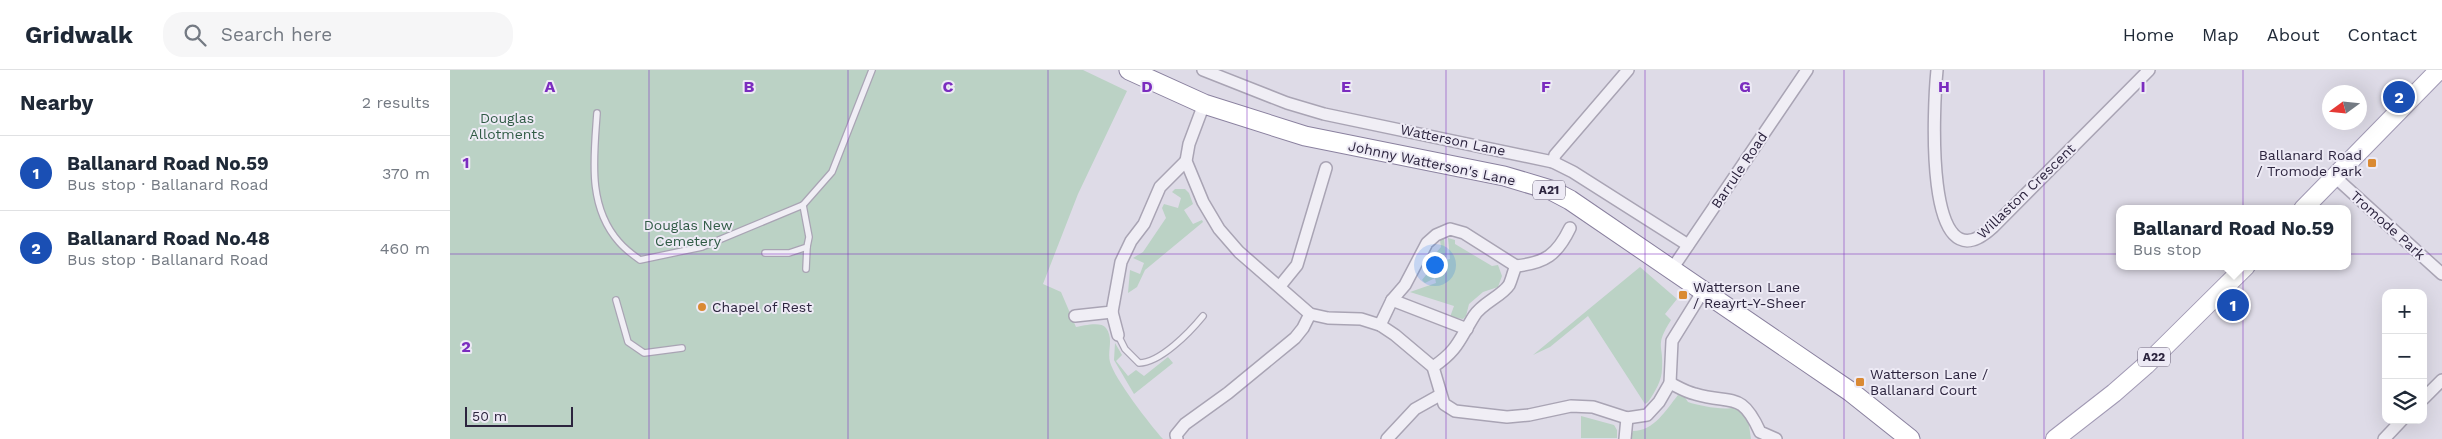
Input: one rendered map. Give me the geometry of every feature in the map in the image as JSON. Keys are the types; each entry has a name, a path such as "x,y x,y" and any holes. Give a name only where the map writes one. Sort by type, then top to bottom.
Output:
{"highway":[{"name":"Johnny Watterson's Lane","path":"1129,70 1204,104 1305,136 1504,176 1551,190 1570,200 1851,392 1910,439"}],"main road":[{"path":"2307,205 2440,70"},
{"name":"A22","path":"2054,439 2114,393 2146,365 2242,270"}],"street":[{"name":"Watterson Lane","path":"1203,70 1287,103 1324,114 1553,162 1573,172 1688,245"},
{"path":"1553,162 1555,155 1628,70"},
{"name":"Barrule Road","path":"1672,269 1807,70"},
{"name":"Willaston Crescent","path":"1937,70 1934,154 1939,195 1946,222 1953,233 1963,240 1974,241 1993,227 2149,70"},
{"path":"1204,104 1189,144 1186,161 1203,202 1218,229 1239,252 1310,314 1328,318 1361,319 1380,325 1422,356 1433,367 1444,404 1455,411 1517,417 1558,408 1582,406 1627,418 1647,415 1654,409 1670,383 1672,341 1703,291"},
{"path":"1118,334 1112,312 1121,262 1131,241 1144,224 1160,186 1186,161"},
{"path":"1280,286 1297,265 1316,186 1326,168"},
{"name":"Tromode Park","path":"2335,177 2442,274"},
{"path":"1380,325 1392,300 1405,285 1427,243 1436,235 1450,230 1464,233 1516,266 1532,264 1552,255 1570,228"},
{"path":"1554,233 1564,239"},
{"path":"1433,367 1456,348 1474,316 1485,303 1508,286 1516,266"},
{"path":"1392,300 1467,329"},
{"path":"1075,316 1112,312"},
{"path":"1177,439 1176,435 1186,424 1228,393 1294,338 1304,328 1310,314"},
{"path":"2427,395 2442,380"},
{"path":"1670,383 1695,394 1738,401 1751,412 1759,436 1776,439"},
{"path":"1387,439 1415,409 1440,395"},
{"path":"1625,439 1627,418"},
{"path":"2384,439 2398,424"}],"lane":[{"path":"598,113 593,170 596,196 604,217 619,242 640,260 702,247 803,205 832,172 872,70"},
{"path":"803,205 809,237 806,270"},
{"path":"766,253 790,253 807,247"},
{"path":"616,300 628,342 644,354 682,348"},
{"path":"1118,334 1125,349 1139,363 1150,363 1192,330 1203,316"}],"green space":[{"path":"450,70 1083,70 1127,91 1078,194 1043,284 1061,292 1076,327 1096,324 1106,328 1110,336 1109,358 1118,379 1163,439 450,439"},
{"path":"1175,189 1185,189 1189,193 1193,204 1184,210 1193,224 1202,220 1203,222 1145,270 1137,287 1128,293 1130,270 1140,274 1144,263 1133,258 1143,252 1166,218 1162,208 1164,204 1178,208 1181,198 1172,192"},
{"path":"1444,238 1446,260 1450,259 1448,238 1455,240 1455,244 1492,266 1498,265 1502,276 1498,287 1483,292 1469,304 1466,316 1463,319 1450,317 1454,306 1410,292 1436,283 1435,278 1425,283 1422,280 1426,275 1430,260 1441,247 1440,240"},
{"path":"1640,267 1677,299 1665,314 1671,320 1661,341 1662,373 1658,386 1648,402 1645,404 1588,316 1550,347 1533,355"},
{"path":"1115,343 1122,355 1116,361 1128,376 1136,370 1144,376 1168,357 1173,363 1134,394 1114,360"},
{"path":"1678,395 1684,396 1688,402 1706,406 1719,408 1736,407 1748,418 1751,439 1630,439 1633,431 1647,427 1659,419"},
{"path":"1581,416 1614,425 1617,430 1617,438 1581,438"}],"place":[{"name":"Ballanard Road No.48","path":"2399,97"},
{"name":"Ballanard Road / Tromode Park","path":"2372,163"},
{"name":"Watterson Lane / Reayrt-Y-Sheer","path":"1683,295"},
{"name":"Ballanard Road No.59","path":"2233,305"},
{"name":"Chapel of Rest","path":"702,307"},
{"name":"Watterson Lane / Ballanard Court","path":"1860,382"}],"park label":[{"name":"Douglas Allotments","path":"507,126"},
{"name":"Douglas New Cemetery","path":"688,234"}]}
